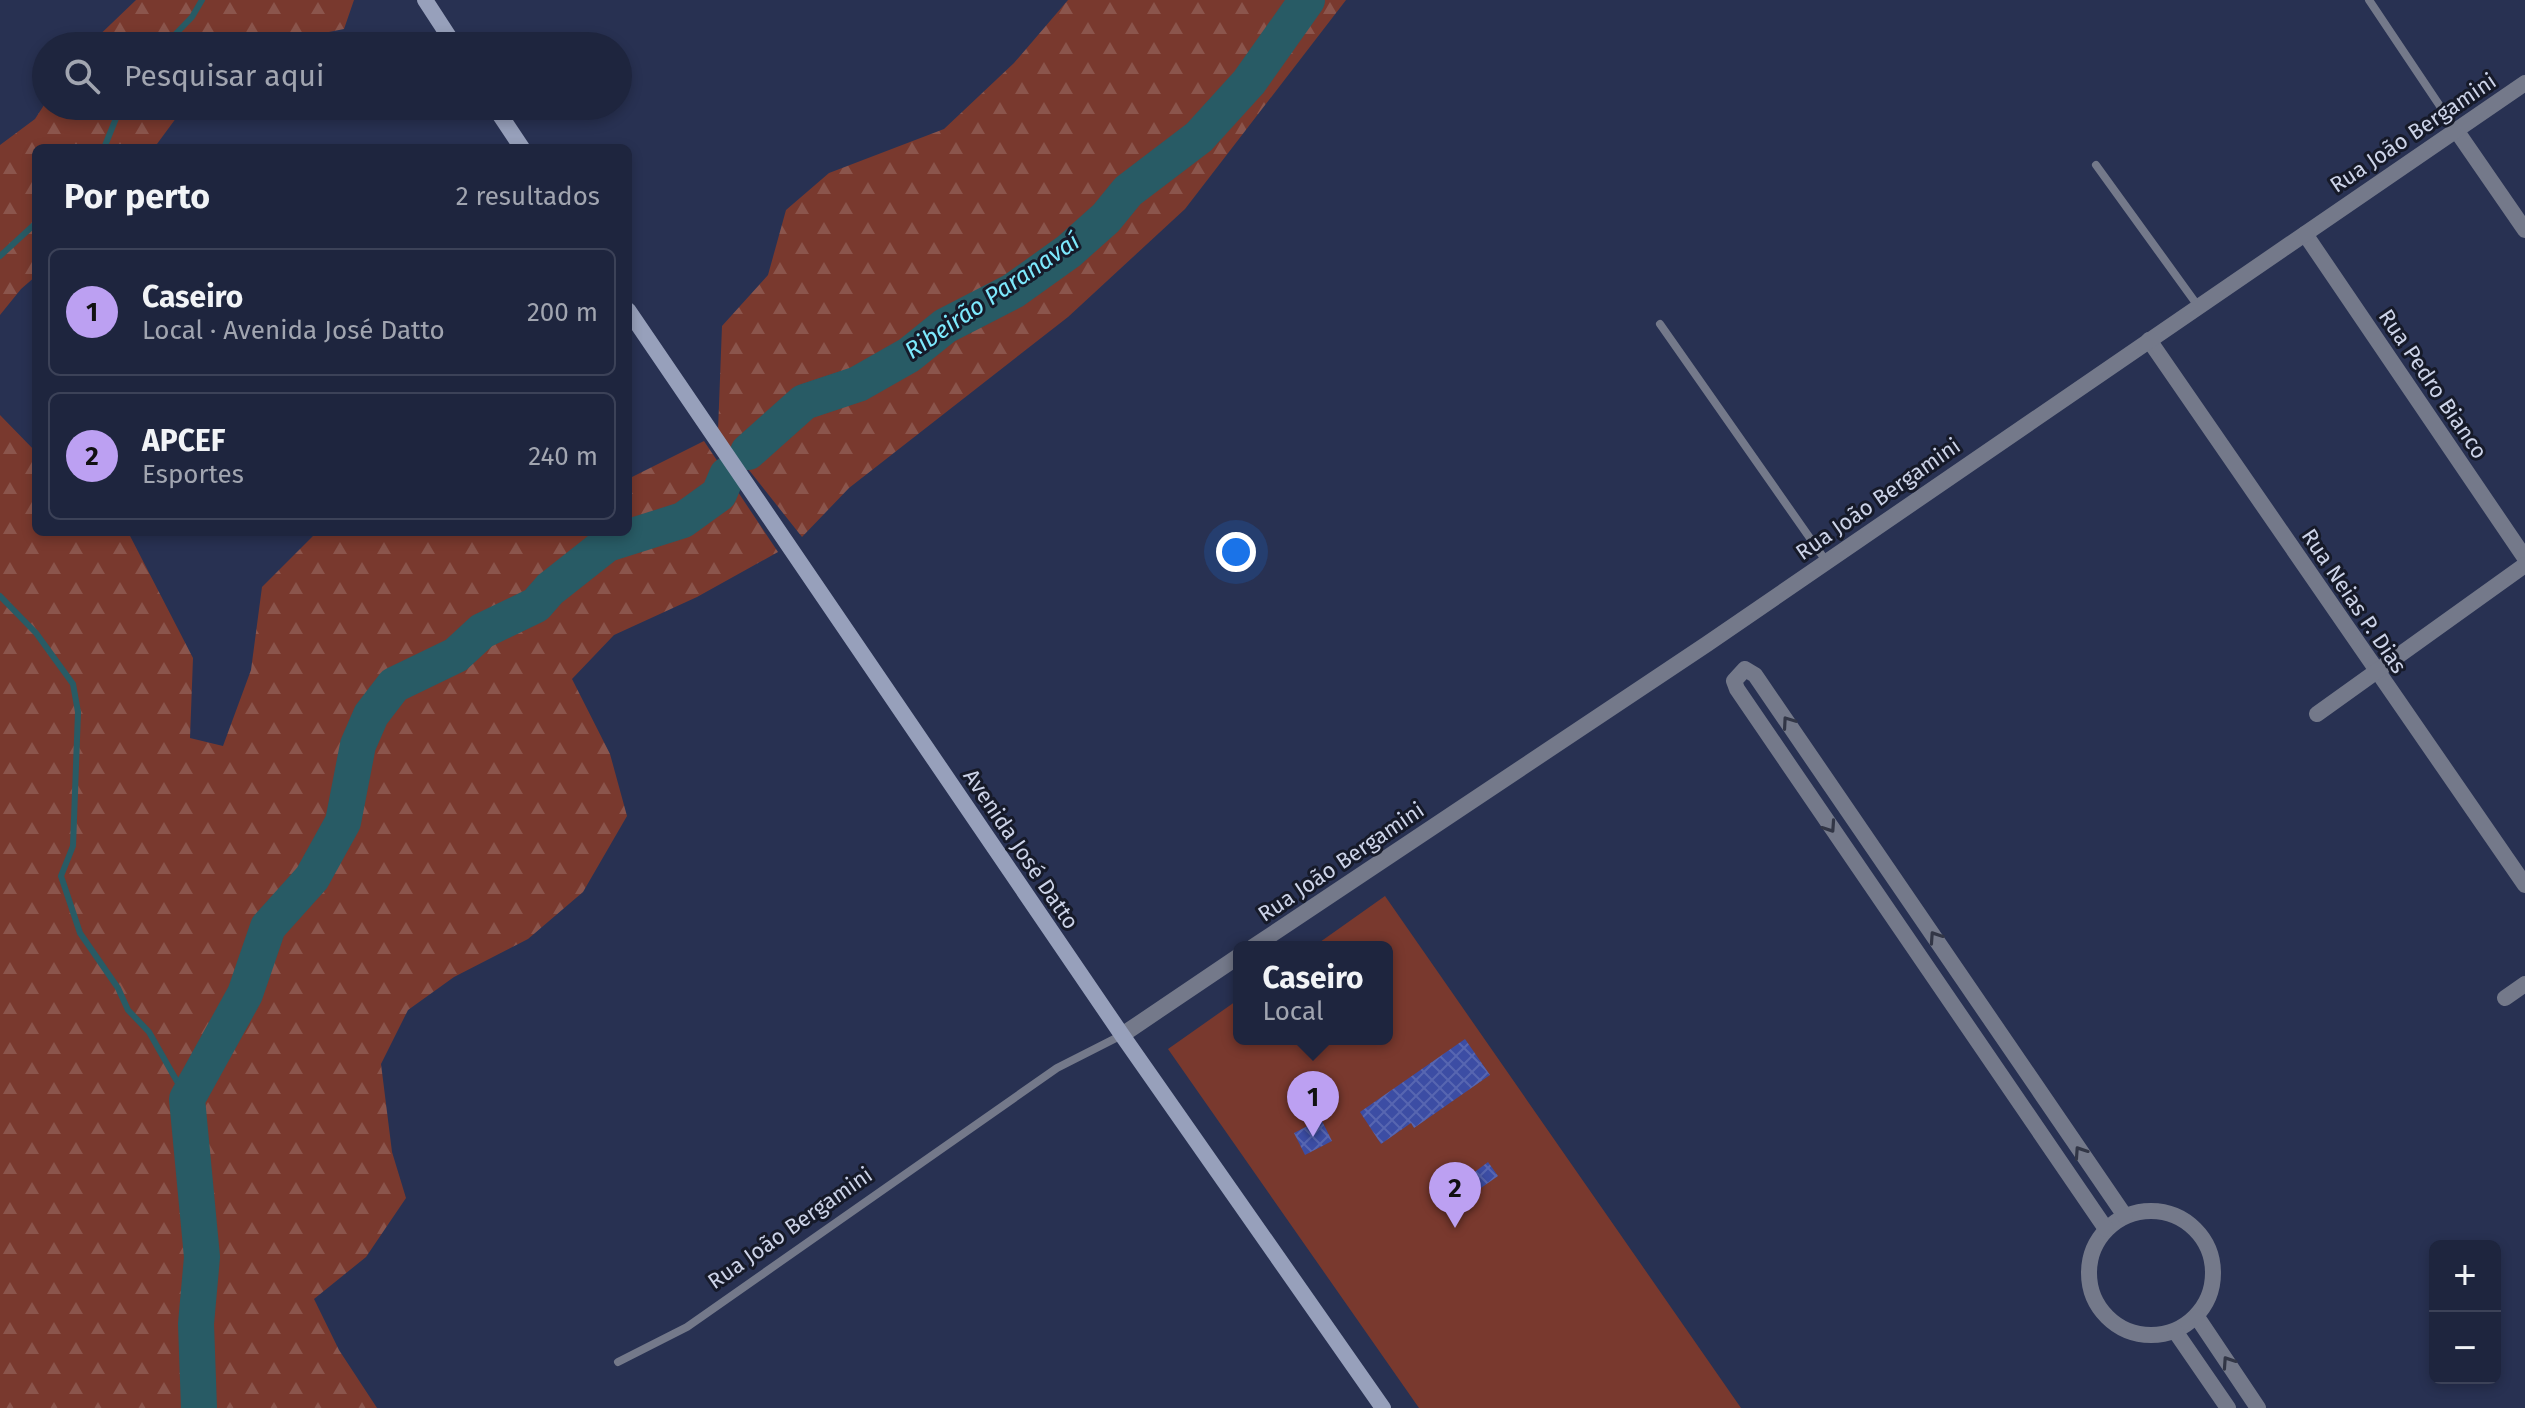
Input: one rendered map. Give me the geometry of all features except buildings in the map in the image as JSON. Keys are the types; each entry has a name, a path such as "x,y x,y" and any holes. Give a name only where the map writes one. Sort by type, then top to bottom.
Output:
{"main road":[{"path":"425,0 446,32"},
{"path":"503,120 519,144"},
{"name":"Avenida José Datto","path":"632,316 1122,1035 1383,1408"}],"street":[{"name":"Rua João Bergamini","path":"1262,941 1826,561 2525,83"},
{"path":"2456,130 2525,230"},
{"name":"Rua Pedro Bianco","path":"2305,234 2525,558"},
{"name":"Rua Neias P. Dias","path":"2149,340 2525,885"},
{"path":"2317,714 2525,565"},
{"path":"2106,1229 1737,689 1734,681 1745,669 1755,675 1764,687 2125,1216"},
{"name":"Rua João Bergamini","path":"1122,1035 1233,960"},
{"path":"1934,979 1941,968 1955,967"},
{"path":"2505,998 2525,984"},
{"path":"1951,1004 1963,1001 1971,991"},
{"path":"2159,1211 2190,1224 2202,1237 2214,1269 2210,1294 2197,1317 2175,1331 2154,1336 2133,1334 2114,1324 2099,1309 2090,1289 2088,1268 2094,1247 2106,1229 2125,1216 2159,1211"},
{"path":"2197,1317 2258,1408"},
{"path":"2175,1331 2228,1408"}],"lane":[{"path":"2369,0 2456,130"},
{"path":"2096,165 2198,306"},
{"path":"1660,324 1826,561"},
{"name":"Rua João Bergamini","path":"618,1362 687,1327 1057,1068 1122,1035"}],"green space":[{"path":"136,0 354,0 344,29 329,32 103,32"},
{"path":"1068,0 1346,0 1185,209 1068,317 849,488 802,537 718,431 722,326 768,275 786,210 829,173 944,129 1014,63"},
{"path":"34,120 175,120 157,144 32,144 32,279 0,315 0,145"},
{"path":"0,415 32,448 32,536 130,536 193,658 190,738 223,746 251,670 262,587 313,536 632,536 632,477 704,441 778,552 697,597 614,635 572,679 610,754 627,816 583,892 528,939 454,977 408,1010 381,1064 392,1152 406,1198 366,1257 314,1299 339,1350 377,1408 0,1408"},
{"path":"1385,896 1741,1408 1419,1408 1168,1049 1233,1003 1233,1045 1393,1045 1393,941 1321,941"}],"waterway":[{"path":"178,32 202,0"},
{"name":"Ribeirão Paranavaí","path":"748,452 804,402 858,384 909,355 945,326 1013,291 1069,251 1106,218 1128,191 1199,137 1249,82 1307,0"},
{"path":"106,144 115,120"},
{"path":"0,256 32,227"},
{"name":"Ribeirão Paranavaí","path":"199,1408 196,1324 202,1257 187,1099 245,994 268,927 312,878 343,822 358,745 371,715 394,685 456,655 482,631 536,605 550,589 607,544 683,520 719,494 727,475"},
{"path":"0,596 36,633 73,684 78,712 73,846 61,876 80,933 118,988 128,1010 149,1032 187,1099"}],"place":[{"name":"Caseiro","path":"1313,1137"},
{"name":"APCEF","path":"1455,1228"}]}
